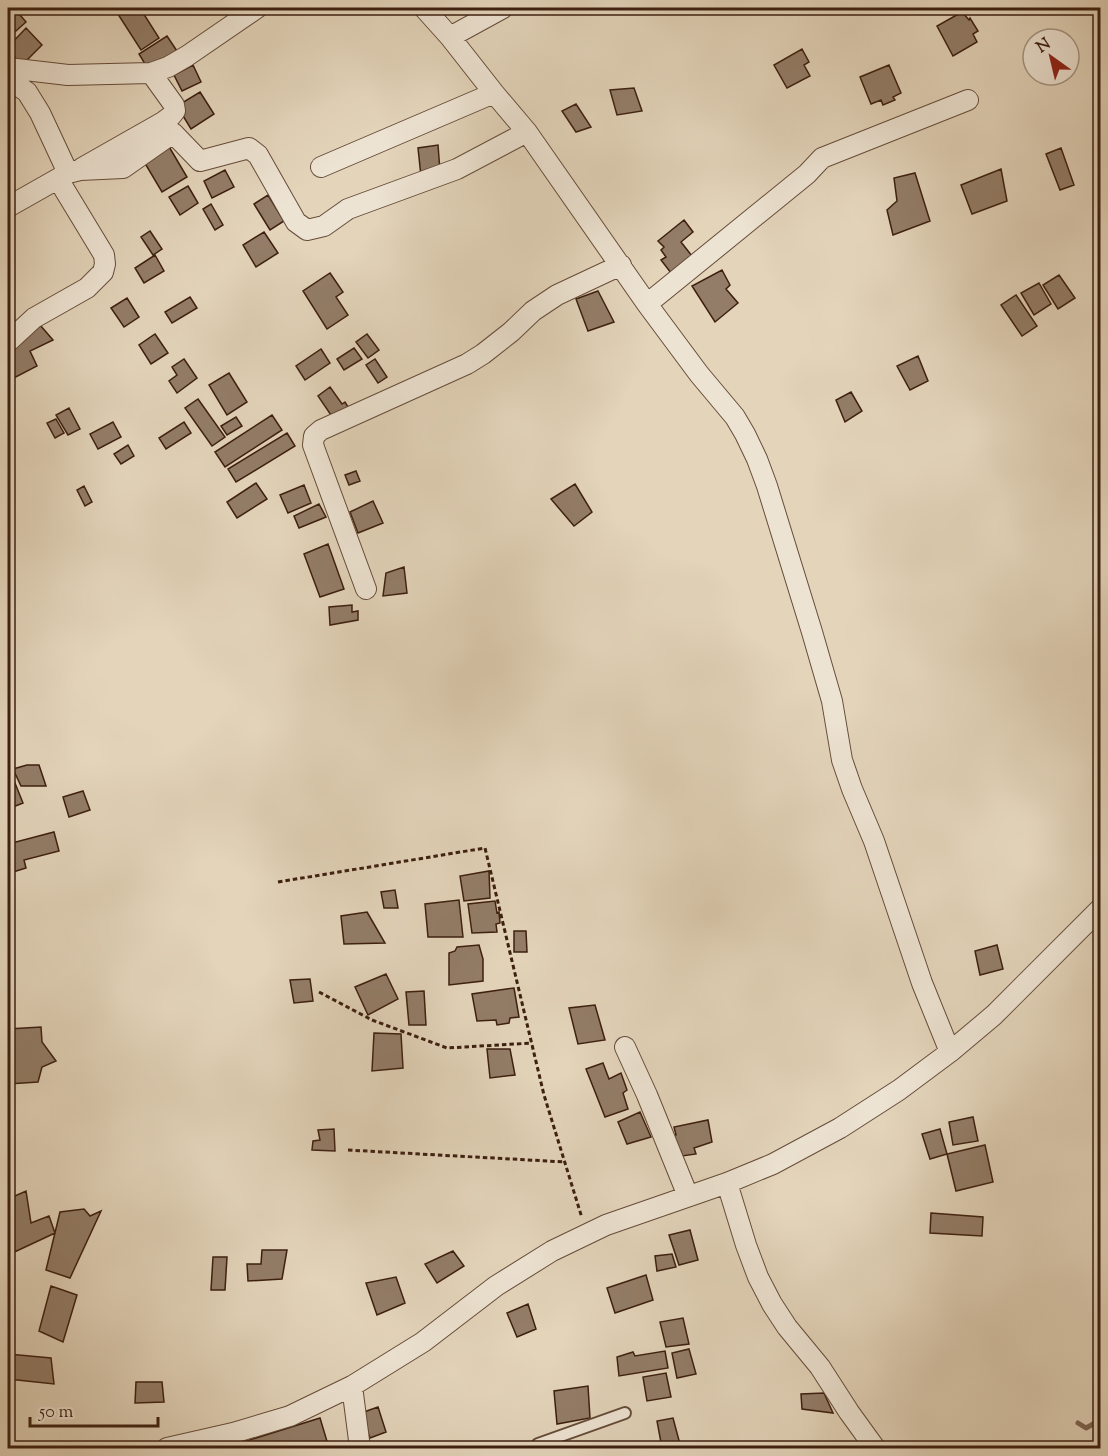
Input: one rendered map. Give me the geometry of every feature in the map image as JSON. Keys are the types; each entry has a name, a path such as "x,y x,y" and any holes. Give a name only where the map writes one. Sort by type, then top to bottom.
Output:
{"street":[{"path":"8,68 68,75 151,73 168,67 187,56 257,8"},
{"path":"424,8 527,132 647,304 699,374 735,417 745,434 757,459 822,666 832,701 842,760 874,841 922,983 950,1052"},
{"path":"450,37 503,8"},
{"path":"8,207 171,116 175,111 174,105 151,73"},
{"path":"8,79 27,92 40,113 104,255 105,264 103,272 87,288 34,318 8,342"},
{"path":"321,166 494,93"},
{"path":"647,304 807,174 822,158 968,100"},
{"path":"69,174 123,168 174,133 200,161 249,148 258,155 296,222 307,230 324,226 348,208 457,169 527,132"},
{"path":"366,589 313,445 314,436 321,430 467,364 493,346 533,311 557,295 621,265"},
{"path":"167,1449 290,1416 352,1386 423,1342 496,1286 552,1251 606,1225 727,1183 773,1164 840,1128 899,1090 950,1052 994,1015 1101,909"},
{"path":"625,1047 648,1095 688,1196"},
{"path":"727,1183 746,1245 758,1277 772,1304 787,1327 820,1367 875,1449"},
{"path":"352,1386 360,1449"}],"lane":[{"path":"538,1449 538,1444 625,1413"}],"path":[{"path":"278,882 485,848 544,1095 587,1234"},
{"path":"319,992 372,1020 447,1048 532,1043"},
{"path":"348,1150 565,1162"}],"building":[{"path":"14,8 26,22 8,38 8,14"},
{"path":"114,8 140,8 159,38 141,50"},
{"path":"962,12 969,20 970,18 978,31 973,34 977,42 953,56 937,26"},
{"path":"26,28 42,45 22,65 8,50 8,47"},
{"path":"167,36 177,51 148,69 139,54"},
{"path":"802,49 809,62 804,65 810,76 787,88 774,65"},
{"path":"193,65 201,82 182,91 174,75"},
{"path":"889,65 901,93 893,97 895,100 883,105 881,100 871,104 860,77"},
{"path":"634,88 642,111 617,115 610,90"},
{"path":"200,92 214,114 191,129 177,106"},
{"path":"576,104 591,127 576,132 562,111"},
{"path":"168,145 187,177 162,192 143,160"},
{"path":"438,145 440,171 421,176 418,148"},
{"path":"1061,148 1074,185 1060,190 1046,154"},
{"path":"1001,169 1007,201 972,214 961,185"},
{"path":"225,170 234,187 212,198 204,181"},
{"path":"915,173 930,221 893,235 887,210 897,201 894,178"},
{"path":"188,186 198,203 180,215 169,197"},
{"path":"268,195 284,221 270,230 254,204"},
{"path":"211,204 223,225 215,230 203,209"},
{"path":"684,220 693,232 681,242 692,256 671,273 661,260 666,257 661,250 664,247 658,241"},
{"path":"150,231 162,249 153,255 141,237"},
{"path":"264,232 278,253 256,267 243,245"},
{"path":"155,255 164,271 144,283 135,268"},
{"path":"722,270 730,285 726,289 738,303 715,322 692,286"},
{"path":"330,273 343,292 336,297 348,315 327,329 303,291"},
{"path":"1059,275 1075,298 1058,309 1043,285"},
{"path":"1039,283 1051,304 1034,315 1021,293"},
{"path":"598,291 614,322 588,331 576,299"},
{"path":"1016,295 1037,326 1022,336 1001,305"},
{"path":"190,297 197,308 172,323 165,312"},
{"path":"127,298 139,317 124,327 111,308"},
{"path":"40,325 53,340 30,351 37,366 8,381 8,362 10,361 8,347"},
{"path":"155,334 168,353 151,364 139,345"},
{"path":"367,334 379,350 368,358 356,342"},
{"path":"354,348 362,359 344,370 337,359"},
{"path":"321,349 330,363 305,380 296,366"},
{"path":"918,356 928,381 910,390 897,366"},
{"path":"184,359 197,378 177,393 169,381 177,375 172,367"},
{"path":"375,359 387,377 378,383 366,365"},
{"path":"229,373 247,402 227,415 209,385"},
{"path":"330,387 342,404 345,402 350,410 335,421 318,396"},
{"path":"851,392 862,411 845,422 836,400"},
{"path":"198,399 225,437 212,446 185,408"},
{"path":"69,408 80,429 68,435 56,415"},
{"path":"272,415 282,430 225,467 215,452"},
{"path":"236,417 242,426 227,435 221,426"},
{"path":"56,419 64,433 55,438 47,423"},
{"path":"113,422 121,437 98,449 90,434"},
{"path":"184,422 191,433 166,449 159,438"},
{"path":"287,433 295,446 236,482 228,469"},
{"path":"128,445 134,456 121,464 114,454"},
{"path":"356,471 360,481 349,485 345,475"},
{"path":"256,483 267,499 237,518 227,502"},
{"path":"575,484 592,512 574,526 551,499"},
{"path":"304,485 311,503 288,513 280,495"},
{"path":"84,486 92,502 85,506 77,490"},
{"path":"373,501 383,523 358,533 350,512"},
{"path":"319,504 326,517 299,528 294,516"},
{"path":"328,544 344,589 320,597 304,554"},
{"path":"404,567 407,593 383,596 386,573"},
{"path":"352,605 352,612 358,611 358,620 330,625 329,607"},
{"path":"27,765 39,765 46,786 21,786 13,769"},
{"path":"8,769 23,803 8,809"},
{"path":"83,791 90,810 69,817 63,797"},
{"path":"54,832 59,851 24,860 26,868 13,872 8,856 8,844"},
{"path":"489,871 490,898 464,901 460,876"},
{"path":"395,890 398,908 384,908 381,892"},
{"path":"459,900 463,937 428,937 425,904"},
{"path":"495,901 500,923 496,924 497,932 472,933 468,904"},
{"path":"367,912 385,943 344,944 341,916"},
{"path":"514,931 526,931 527,952 514,952"},
{"path":"479,945 483,959 483,981 449,985 449,953 455,951 457,947"},
{"path":"997,945 1003,969 980,975 975,951"},
{"path":"386,974 398,999 368,1015 355,987"},
{"path":"310,979 313,1001 294,1003 290,980"},
{"path":"514,988 519,1017 510,1018 509,1023 497,1025 496,1020 477,1021 472,994"},
{"path":"424,991 426,1025 409,1025 406,992"},
{"path":"595,1005 605,1040 578,1044 569,1008"},
{"path":"41,1027 42,1042 56,1061 42,1067 38,1082 8,1084 8,1029"},
{"path":"374,1033 401,1034 403,1068 372,1071"},
{"path":"487,1049 510,1049 515,1075 490,1078"},
{"path":"603,1063 609,1079 621,1073 627,1090 623,1093 628,1109 605,1117 586,1069"},
{"path":"640,1112 651,1137 627,1144 618,1122"},
{"path":"973,1117 978,1141 953,1145 949,1122"},
{"path":"708,1120 712,1142 694,1148 696,1154 682,1156 681,1151 674,1152 670,1136 676,1135 674,1127"},
{"path":"334,1129 335,1151 312,1150 313,1141 320,1140 318,1130"},
{"path":"940,1129 947,1154 930,1159 922,1134"},
{"path":"985,1145 993,1182 956,1191 947,1154"},
{"path":"26,1191 31,1223 49,1216 55,1233 8,1255 8,1199"},
{"path":"84,1209 90,1216 101,1211 70,1278 46,1270 60,1212"},
{"path":"931,1213 983,1217 982,1236 930,1233"},
{"path":"690,1230 698,1260 679,1265 669,1235"},
{"path":"262,1250 287,1250 282,1279 248,1281 247,1264 261,1264"},
{"path":"453,1251 464,1266 437,1283 425,1264"},
{"path":"672,1254 676,1267 657,1271 655,1256"},
{"path":"213,1257 227,1257 225,1290 211,1290"},
{"path":"646,1275 653,1300 615,1313 607,1288"},
{"path":"396,1277 405,1303 377,1315 366,1283"},
{"path":"51,1286 77,1295 63,1342 39,1331"},
{"path":"528,1304 536,1329 517,1337 507,1313"},
{"path":"683,1318 689,1344 666,1347 660,1322"},
{"path":"689,1349 696,1374 677,1378 672,1353"},
{"path":"665,1351 668,1368 619,1376 617,1357 633,1352 635,1356"},
{"path":"8,1354 51,1358 54,1384 8,1379"},
{"path":"666,1373 671,1397 647,1401 643,1377"},
{"path":"136,1382 162,1382 164,1402 135,1403"},
{"path":"588,1386 590,1418 557,1424 554,1391"},
{"path":"824,1393 833,1413 802,1409 801,1394"},
{"path":"378,1407 386,1432 370,1438 361,1413"},
{"path":"320,1418 329,1448 224,1448"},
{"path":"673,1418 681,1448 662,1448 657,1421"}],"waterway":[{"path":"1078,1423 1086,1428 1095,1423 1100,1424"},
{"path":"1087,1446 1100,1445"}]}
